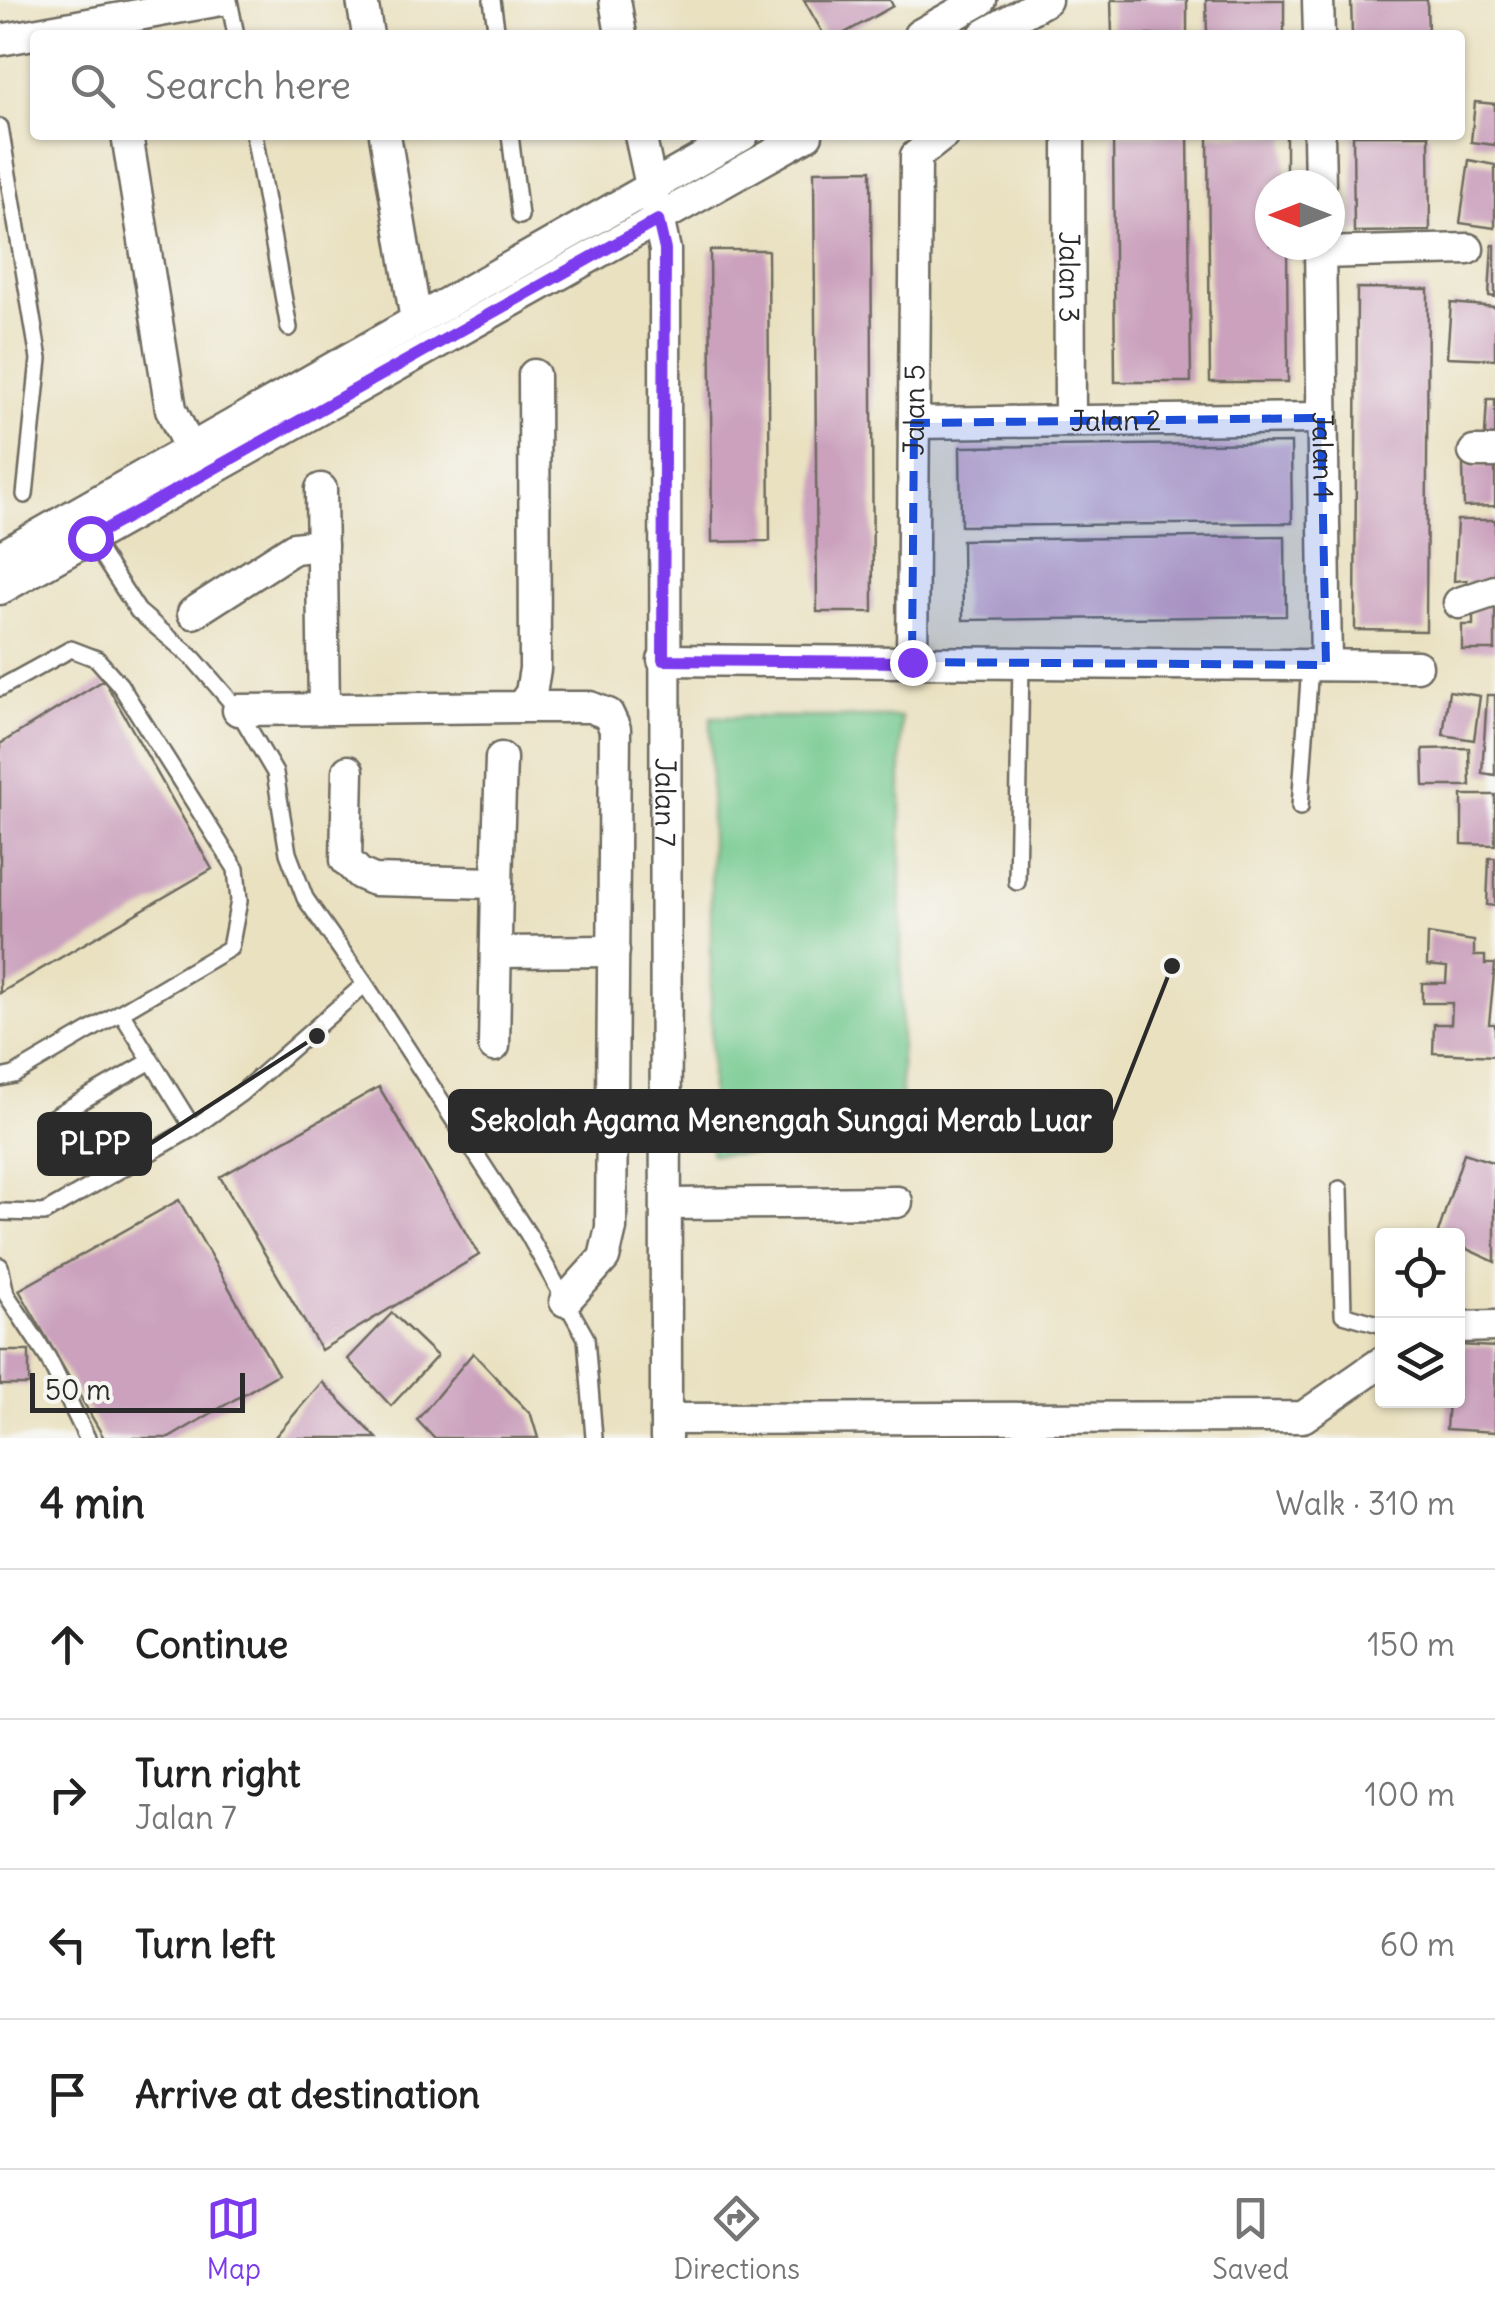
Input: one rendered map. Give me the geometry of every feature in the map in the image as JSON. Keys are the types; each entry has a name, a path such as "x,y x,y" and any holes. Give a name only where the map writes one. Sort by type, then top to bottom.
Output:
{"street":[{"path":"84,30 221,0"},
{"path":"362,0 367,30"},
{"path":"615,0 620,30"},
{"path":"928,30 980,0"},
{"path":"993,30 1046,0"},
{"path":"1318,0 1318,30"},
{"path":"0,40 30,36"},
{"path":"128,140 171,409 196,462"},
{"path":"386,140 416,320"},
{"name":"Jalan 7","path":"641,140 665,250 666,1429"},
{"path":"196,462 416,320 733,140"},
{"path":"0,589 83,526 196,462 658,220 798,140"},
{"name":"Jalan 5","path":"912,662 916,156 937,140"},
{"name":"Jalan 3","path":"1069,140 1070,420"},
{"path":"1319,140 1320,170"},
{"path":"1345,249 1468,250"},
{"name":"Jalan 1","path":"1318,665 1320,260"},
{"path":"521,707 531,693 535,669 534,375"},
{"name":"Jalan 2","path":"914,422 1321,418"},
{"path":"321,489 324,708"},
{"path":"0,557 83,526"},
{"path":"193,613 294,548 322,545"},
{"path":"1459,603 1495,592"},
{"path":"663,660 1417,666"},
{"path":"238,710 590,707 608,714 615,729 611,1228 604,1258 565,1301"},
{"path":"494,1046 501,758"},
{"path":"348,771 346,860 360,874 374,880 497,882"},
{"path":"496,952 614,951"},
{"path":"667,1204 897,1202"},
{"path":"1465,1327 1495,1326"},
{"path":"666,1429 1303,1428 1375,1368"}],"lane":[{"path":"229,0 235,30"},
{"path":"492,0 496,30"},
{"path":"0,127 39,359 25,496"},
{"path":"255,140 289,328"},
{"path":"511,140 520,216"},
{"path":"83,526 138,611 194,660 238,710 275,773 288,852 306,898 528,1234 586,1338 594,1438"},
{"path":"0,688 71,650 97,658 120,685 236,869 239,901 230,948 14,1075 0,1078"},
{"path":"1017,882 1021,663"},
{"path":"1300,807 1318,665"},
{"path":"0,1212 44,1213 192,1128 240,1094 365,984"},
{"path":"121,1012 192,1128"},
{"path":"48,1120 151,1061"},
{"path":"1340,1189 1344,1314 1375,1323"},
{"path":"0,1266 6,1294 48,1358 87,1438"}],"highlighted area":[{"path":"1321,418 1326,665 912,662 914,423"}],"green space":[{"path":"711,717 901,717 901,1154 711,1154"}],"building":[{"path":"804,0 890,0 893,6 850,30 821,30"},
{"path":"1111,0 1187,0 1187,30 1112,30"},
{"path":"1206,0 1284,0 1284,30 1207,30"},
{"path":"1351,0 1427,0 1428,30 1352,30"},
{"path":"1475,102 1495,104 1495,145 1471,142"},
{"path":"1113,140 1188,140 1191,382 1115,382"},
{"path":"1208,140 1286,140 1286,170 1255,170 1255,260 1287,260 1288,382 1210,382"},
{"path":"1353,140 1429,140 1430,231 1354,232"},
{"path":"1469,160 1495,165 1495,228 1460,223"},
{"path":"871,170 873,612 817,612 814,171"},
{"path":"1495,245 1495,297 1489,296"},
{"path":"710,250 768,250 770,541 712,542"},
{"path":"1357,288 1428,289 1426,631 1355,630"},
{"path":"1451,303 1495,307 1495,359 1447,357"},
{"path":"1487,399 1495,399 1495,436 1485,435"},
{"path":"1291,443 1292,523 961,526 960,447"},
{"path":"1463,465 1495,465 1495,506 1464,507"},
{"path":"1457,520 1495,520 1495,590 1467,591 1467,580 1454,581"},
{"path":"1285,536 1286,616 963,620 962,540"},
{"path":"1495,606 1495,650 1462,650 1462,625 1473,625 1473,607"},
{"path":"104,680 212,869 0,993 0,744"},
{"path":"1449,691 1480,696 1474,740 1443,735"},
{"path":"1487,695 1495,695 1495,775 1482,773"},
{"path":"1469,748 1470,786 1424,786 1423,749"},
{"path":"1462,795 1495,795 1495,845 1462,844"},
{"path":"1489,858 1495,858 1495,906 1487,905"},
{"path":"1428,934 1474,941 1474,956 1485,956 1485,964 1495,964 1489,1024 1495,1024 1495,1056 1433,1053 1434,1024 1451,1024 1452,1003 1422,1003 1422,983 1446,983 1447,967 1427,965"},
{"path":"379,1087 479,1255 321,1350 220,1177"},
{"path":"1464,1153 1495,1163 1495,1262 1465,1248 1465,1228 1440,1228"},
{"path":"179,1200 278,1374 169,1438 104,1438 19,1290"},
{"path":"392,1313 437,1356 391,1406 348,1359"},
{"path":"1465,1345 1495,1347 1495,1432 1446,1429 1447,1408 1465,1408"},
{"path":"0,1351 29,1351 29,1385 0,1385"},
{"path":"473,1353 531,1415 538,1438 434,1438 417,1420"},
{"path":"322,1382 377,1438 274,1438"}],"place":[{"name":"Sekolah Agama Menengah Sungai Merab Luar","path":"1172,966"},
{"name":"PLPP","path":"317,1036"}],"route":[{"path":"90,538 658,220 665,250 663,660 912,662"}]}
